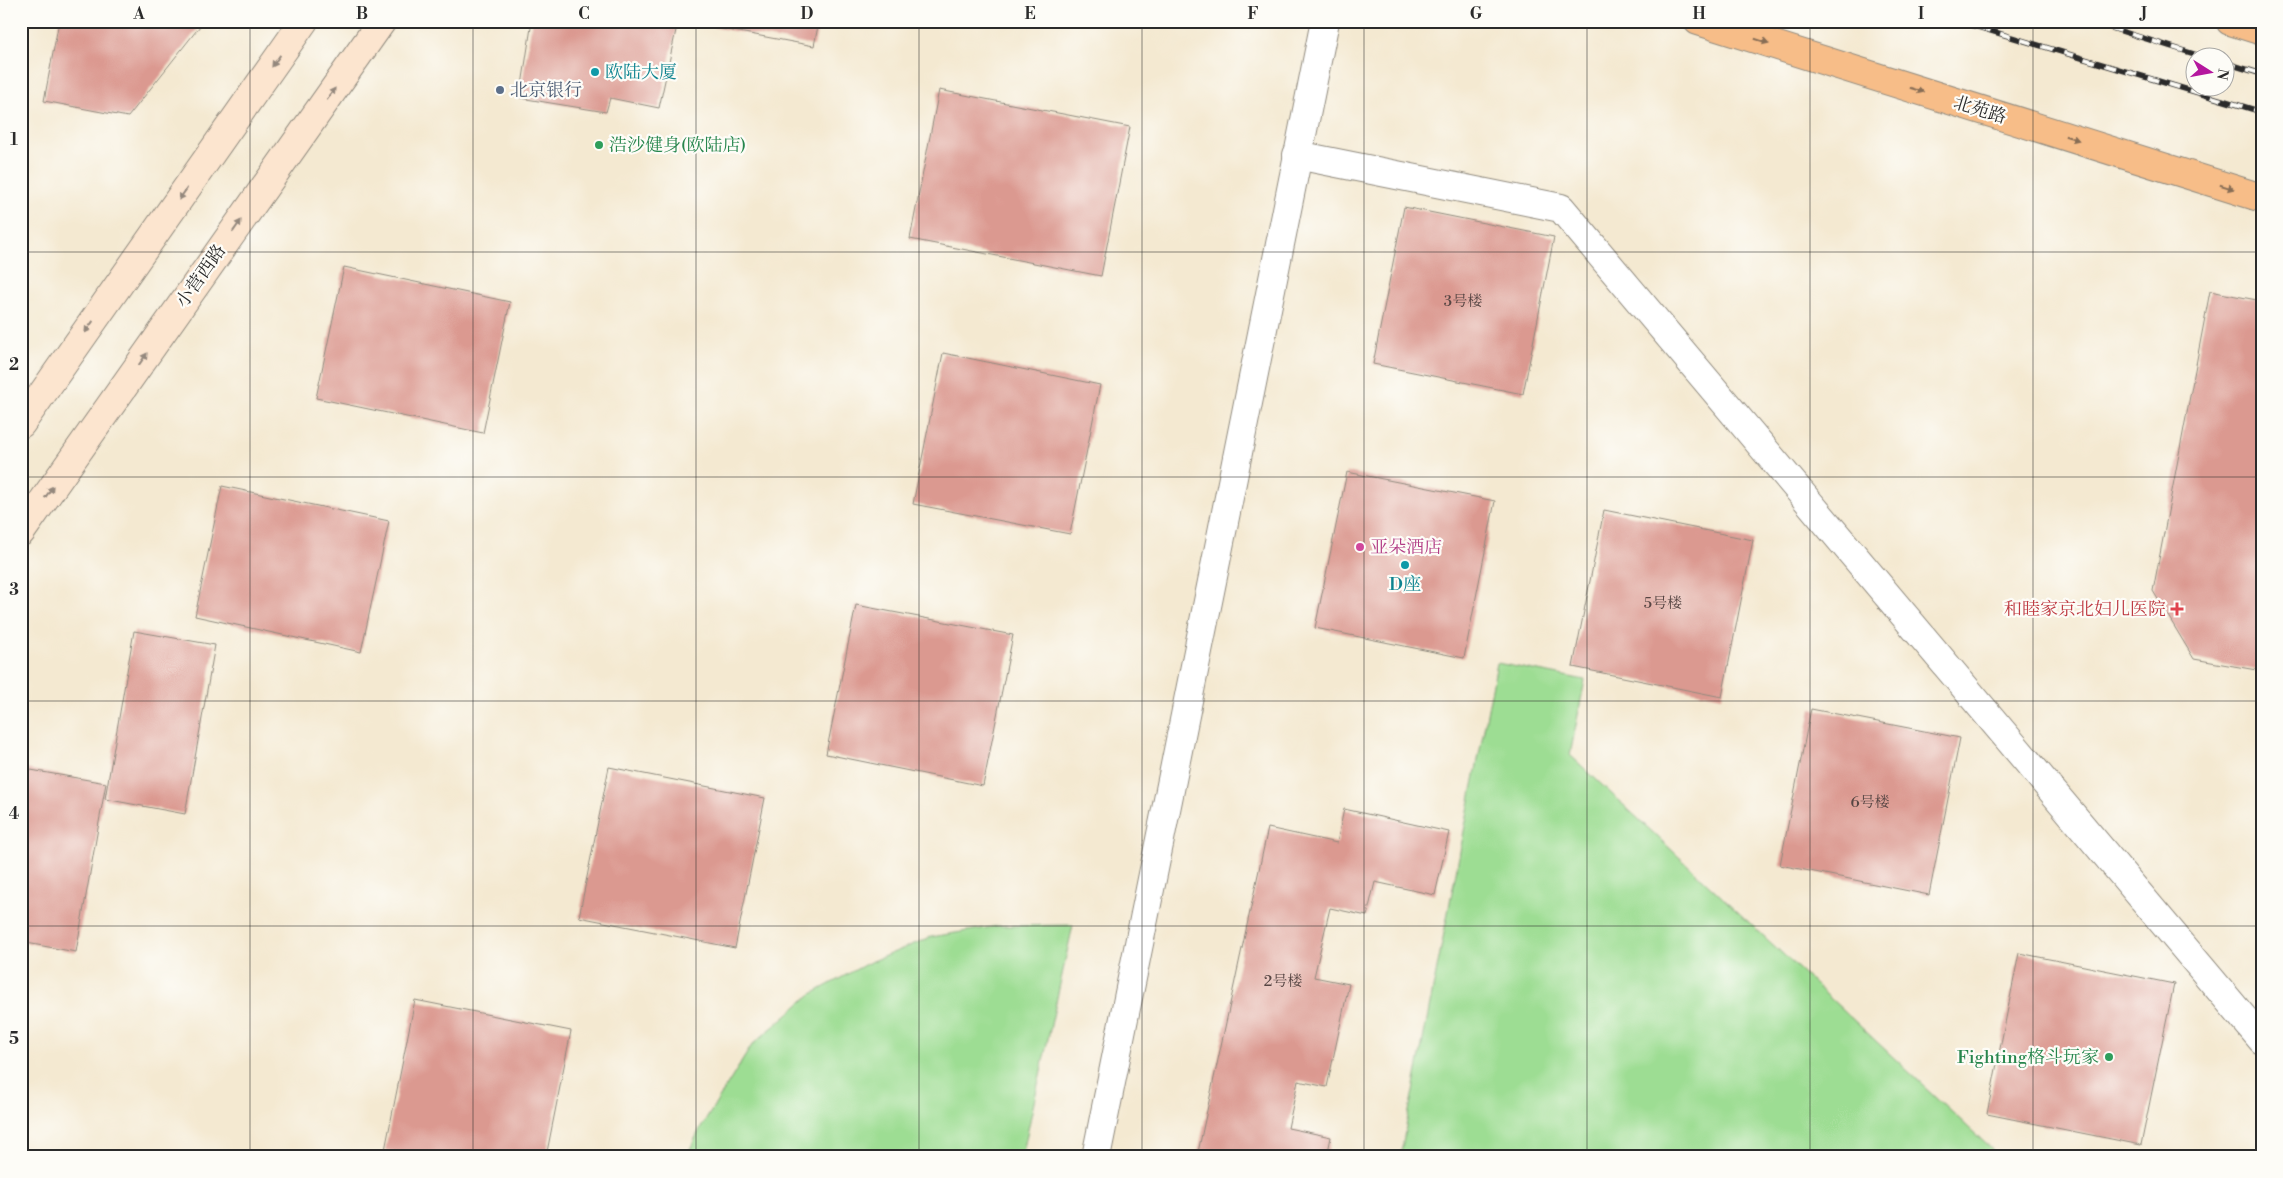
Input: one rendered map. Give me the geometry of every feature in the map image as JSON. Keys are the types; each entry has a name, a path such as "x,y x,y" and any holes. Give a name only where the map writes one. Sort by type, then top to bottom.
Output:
{"main road":[{"path":"21,424 304,21"},
{"name":"小营西路","path":"21,532 382,21"},
{"name":"北苑路","path":"1698,21 2262,198"},
{"path":"2230,21 2262,31"}],"street":[{"path":"1096,1157 1325,21"},
{"path":"1298,155 1561,208 2262,1040"}],"green space":[{"path":"1497,663 1585,680 1570,755 2000,1157 1400,1157"},
{"path":"1073,925 1022,1157 686,1157 699,1131 752,1045 810,995 866,964 931,937 998,926"}],"building":[{"path":"59,21 204,21 128,117 44,101"},
{"name":"欧陆大厦","path":"532,21 678,21 659,108 610,98 606,112 520,98"},
{"path":"680,21 819,21 814,46"},
{"path":"939,90 1130,127 1101,276 910,239"},
{"path":"1404,207 1554,237 1523,394 1373,364"},
{"path":"344,267 510,302 483,433 316,398"},
{"path":"2210,291 2262,301 2262,671 2194,659 2153,591"},
{"path":"943,353 1100,385 1070,534 913,504"},
{"name":"D座","path":"1347,472 1495,501 1464,658 1315,628"},
{"path":"222,486 389,521 361,652 195,616"},
{"path":"1604,510 1753,540 1722,697 1573,667"},
{"path":"856,605 1013,635 983,786 826,754"},
{"path":"134,631 215,645 185,814 105,799"},
{"path":"1811,709 1960,738 1929,895 1780,865"},
{"path":"609,767 765,798 735,948 579,917"},
{"path":"25,769 106,783 76,952 21,942 21,792"},
{"path":"1344,809 1449,832 1435,895 1375,882 1367,916 1330,908 1314,977 1349,984 1327,1087 1298,1081 1288,1128 1331,1137 1327,1157 1197,1157 1268,828 1337,843"},
{"path":"2019,953 2174,984 2141,1145 1987,1114"},
{"path":"415,1000 571,1031 546,1157 420,1157 385,1150"}],"railway":[{"path":"1958,21 2262,112"},
{"path":"2089,21 2186,51"},
{"path":"2236,66 2262,74"}],"place":[{"name":"欧陆大厦","path":"595,72"},
{"name":"北京银行","path":"500,90"},
{"name":"浩沙健身(欧陆店)","path":"599,145"},
{"name":"亚朵酒店","path":"1360,547"},
{"name":"D座","path":"1405,565"},
{"name":"和睦家京北妇儿医院","path":"2177,609"},
{"name":"Fighting格斗玩家","path":"2109,1057"}]}
